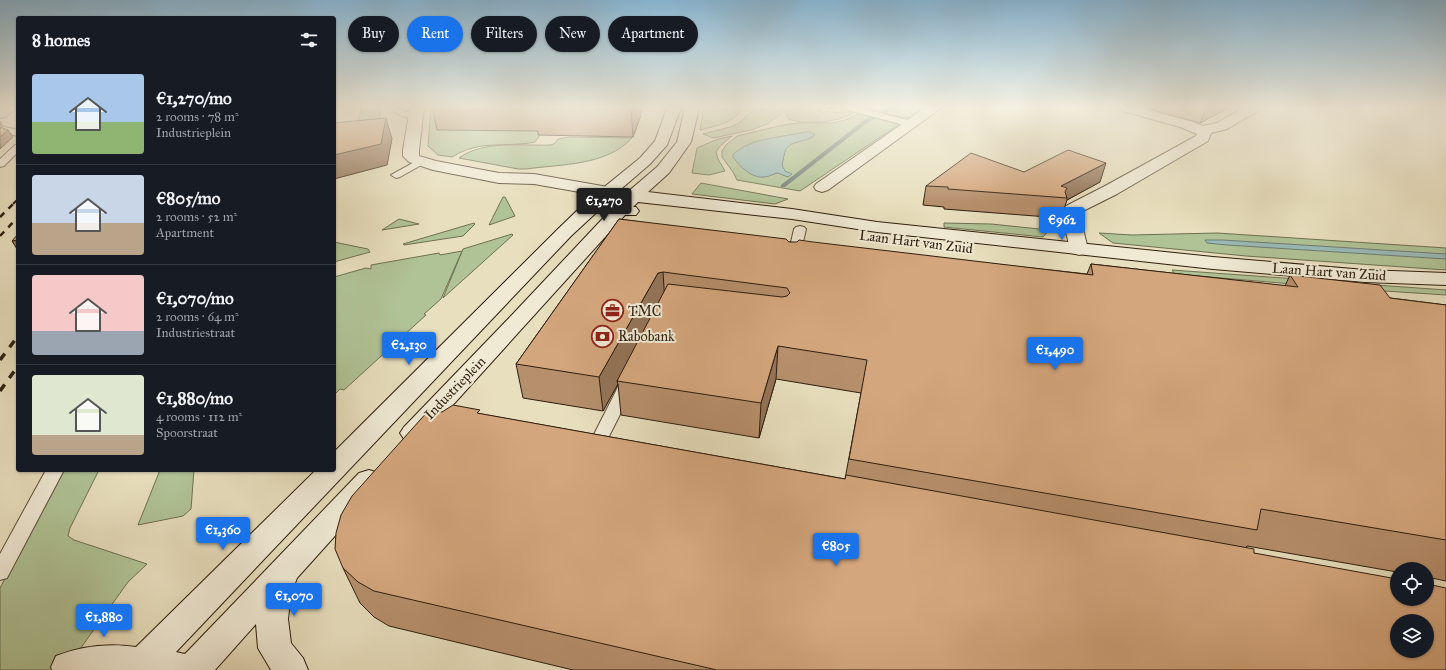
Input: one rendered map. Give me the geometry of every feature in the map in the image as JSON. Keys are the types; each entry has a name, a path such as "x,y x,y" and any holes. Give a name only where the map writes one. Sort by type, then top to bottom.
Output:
{"main road":[{"path":"413,139 411,156 420,162 498,178"},
{"path":"336,466 548,249 593,205 645,161 663,139"},
{"name":"Industrieplein","path":"193,670 393,454 430,426 518,322 620,210 660,173 685,139"},
{"path":"822,187 890,139"},
{"path":"1079,249 1070,211 1111,190 1201,139"},
{"name":"Laan Hart van Zuid","path":"498,178 526,188 593,205 620,210 800,229 913,243 1124,262 1178,265 1213,263"},
{"name":"Laan Hart van Zuid","path":"498,178 534,179 634,196 792,214 877,228 1213,263 1365,276 1446,279"},
{"path":"141,666 330,472"},
{"path":"288,567 275,594 272,619 275,648 291,670"},
{"path":"68,667 106,661 186,670"}],"lane":[{"path":"0,164 16,149"},
{"path":"396,175 420,162"},
{"path":"790,268 800,229"},
{"path":"591,456 634,371"},
{"path":"0,572 54,472"}],"green space":[{"path":"429,139 537,139 535,142 524,144 493,145 473,148 452,157 438,155 428,146"},
{"path":"558,139 630,139 610,154 597,159 526,169 518,169 459,158 469,152 491,146 554,144"},
{"path":"717,139 728,139 720,146 716,152 725,171 709,175 692,173 697,148"},
{"path":"733,139 772,139 741,166 748,172 762,177 778,173 788,177 791,174 784,171 782,165 784,155 786,149 796,142 807,139 877,139 800,191 737,180 722,157 722,151"},
{"path":"701,183 788,199 775,204 692,194"},
{"path":"503,197 505,197 515,216 489,225"},
{"path":"399,219 419,224 382,230"},
{"path":"474,223 475,224 463,236 403,244"},
{"path":"944,223 991,224 1049,230 1043,237 944,227"},
{"path":"1099,233 1132,235 1217,233 1446,248 1446,270 1246,256 1113,243"},
{"path":"512,234 513,235 443,298 463,249"},
{"path":"336,242 368,249 370,252 336,261"},
{"path":"462,251 441,299 424,314 426,315 344,390 340,389 336,393 336,276 366,268 371,269 371,265 439,253 440,255"},
{"path":"1172,270 1297,279 1304,285 1175,274"},
{"path":"1334,282 1446,290 1446,295 1338,288"},
{"path":"63,472 98,472 70,528 68,536 74,540 147,564 128,582 65,670 0,670 0,588"},
{"path":"159,472 194,472 191,509 183,516 138,525"}],"water":[{"path":"766,139 807,139 796,142 786,149 782,165 785,171 792,174 788,177 775,173 769,176 758,177 744,169 733,157 733,154 743,147 757,141"},
{"path":"1205,240 1446,254 1446,259 1227,245 1207,243"}],"building":[{"path":"336,139 382,139 381,144 336,155"},
{"path":"1068,150 1106,163 1061,186 1067,188 1065,192 1067,198 926,186 971,153 1024,172"},
{"path":"619,219 786,239 789,242 797,242 799,240 1093,275 1091,264 1298,287 1290,275 1380,285 1390,298 1446,305 1446,540 1261,509 1257,530 849,459 867,360 778,346 761,403 617,381 668,284 782,297 787,296 790,293 787,288 663,272 658,273 599,377 516,364"},
{"path":"453,405 480,410 477,413 845,479 846,475 1254,549 1254,553 1390,578 1390,606 1434,606 1434,585 1446,588 1446,670 717,670 374,591 358,582 343,568 335,549 336,533 341,515 352,496 429,410 442,412"}],"waterway":[{"path":"783,186 843,139"}],"railway":[{"path":"0,217 16,201"},
{"path":"0,236 16,219"},
{"path":"0,360 16,339"},
{"path":"0,391 16,369"}],"place":[{"name":"TMC","path":"613,311"},
{"name":"Rabobank","path":"602,336"}]}
